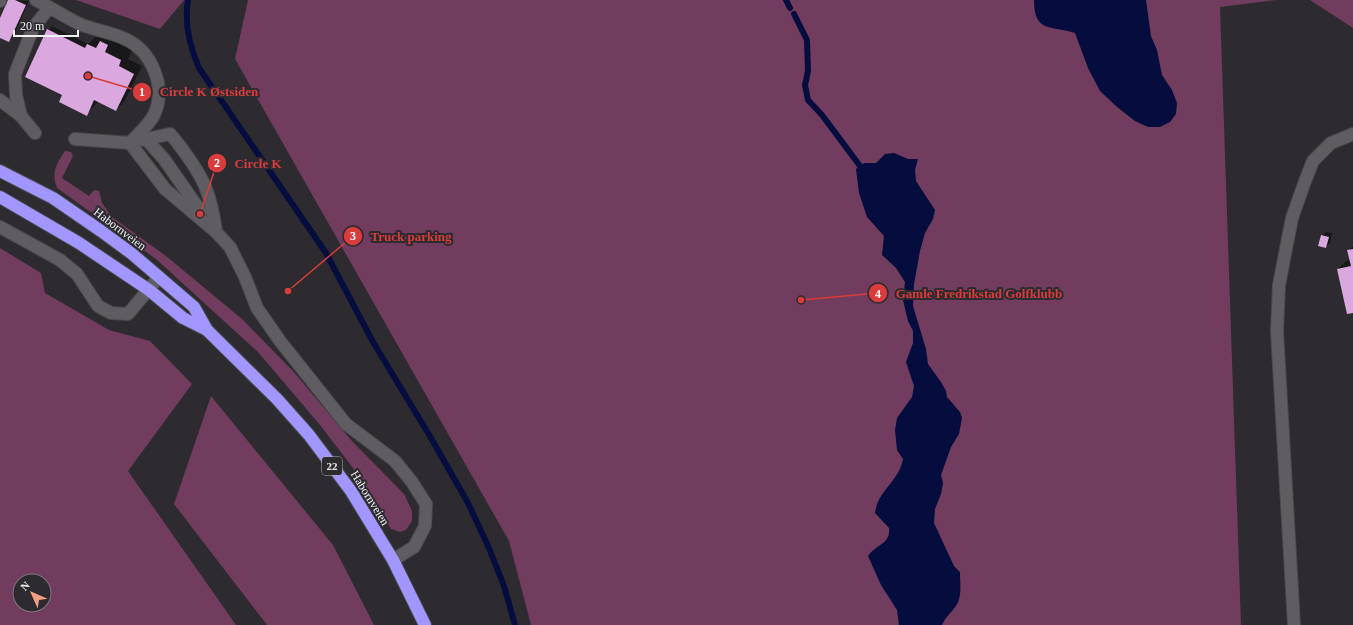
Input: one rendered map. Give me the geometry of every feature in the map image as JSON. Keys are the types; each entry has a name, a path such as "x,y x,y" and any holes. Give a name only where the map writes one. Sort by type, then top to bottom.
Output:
{"highway":[{"name":"Habornveien","path":"0,171 53,198 101,231 194,307 207,330"},
{"name":"Habornveien","path":"0,197 79,243 149,290 183,318 207,330 250,370 309,435 351,491 392,560 425,625"}],"street":[{"path":"36,0 84,25 124,38 137,47 150,63 158,78 160,99 153,116 130,143"},
{"path":"21,116 16,95 15,74 33,28 49,8"},
{"path":"0,100 21,116 34,133"},
{"path":"76,139 130,143 170,134 206,187 212,207 216,232"},
{"path":"1294,625 1277,332 1279,284 1292,218 1313,161 1331,143 1353,134"},
{"path":"146,139 164,159 189,197 216,232 230,247 246,277 257,308 280,341 346,424 394,461 412,482 426,504 425,526 414,546 392,560"},
{"path":"130,143 166,189 216,232"},
{"path":"0,227 60,260 77,274 98,306 111,313 128,314 159,277"}],"shaded area":[{"path":"76,0 184,0 160,29"},
{"path":"248,0 1276,0 1220,7 1241,625 531,625 509,541 235,59"},
{"path":"1034,0 1146,0 1151,36 1157,50 1162,75 1172,90 1177,103 1176,114 1170,122 1160,127 1148,127 1135,121 1117,107 1100,91 1088,68 1075,33 1052,28 1041,23 1037,18"},
{"path":"1310,0 1353,0 1353,28"},
{"path":"65,151 71,152 73,156 62,178 89,196 94,190 99,191 102,203 112,217 166,256 242,319 293,371 351,440 404,494 412,511 412,521 406,530 400,532 391,529 356,472 320,425 258,352 156,259 57,188 54,177 55,169"},
{"path":"894,153 908,159 918,159 915,170 916,181 935,210 933,219 925,233 920,251 914,284 913,306 926,349 928,364 941,382 946,391 947,397 960,412 962,418 959,434 951,447 941,475 943,483 941,494 935,509 934,523 954,566 960,572 959,601 942,625 899,625 897,610 881,585 868,556 888,538 889,533 889,528 875,513 878,501 899,471 903,459 897,450 895,430 897,418 912,397 914,386 906,362 913,343 913,331 908,321 903,300 905,282 896,268 882,255 884,236 867,217 859,193 856,169 864,163 876,163 885,154"},
{"path":"0,248 41,273 45,293 109,330 150,341 192,384 128,471 236,625 0,625"},
{"path":"211,396 333,545 374,625 267,625 174,504"}],"building":[{"path":"8,0 15,0 26,5 9,42 0,38 0,18"},
{"path":"47,29 85,48 87,44 96,48 100,41 108,45 105,52 121,60 119,66 134,74 116,111 94,100 87,116 59,102 62,95 25,77"},
{"path":"1321,235 1329,237 1326,248 1318,246"},
{"path":"1353,249 1353,313 1347,314 1337,269 1351,266 1347,250"}],"waterway":[{"path":"188,0 187,26 193,52 199,68 326,253 373,342 468,503 489,548 504,586 515,625"},
{"path":"786,0 790,8"},
{"path":"794,14 807,40 808,71 805,85 808,100 822,115 860,166"}],"place":[{"name":"Circle K Østsiden","path":"88,76"},
{"name":"Circle K","path":"200,214"},
{"name":"Truck parking","path":"288,291"},
{"name":"Gamle Fredrikstad Golfklubb","path":"801,300"}]}
